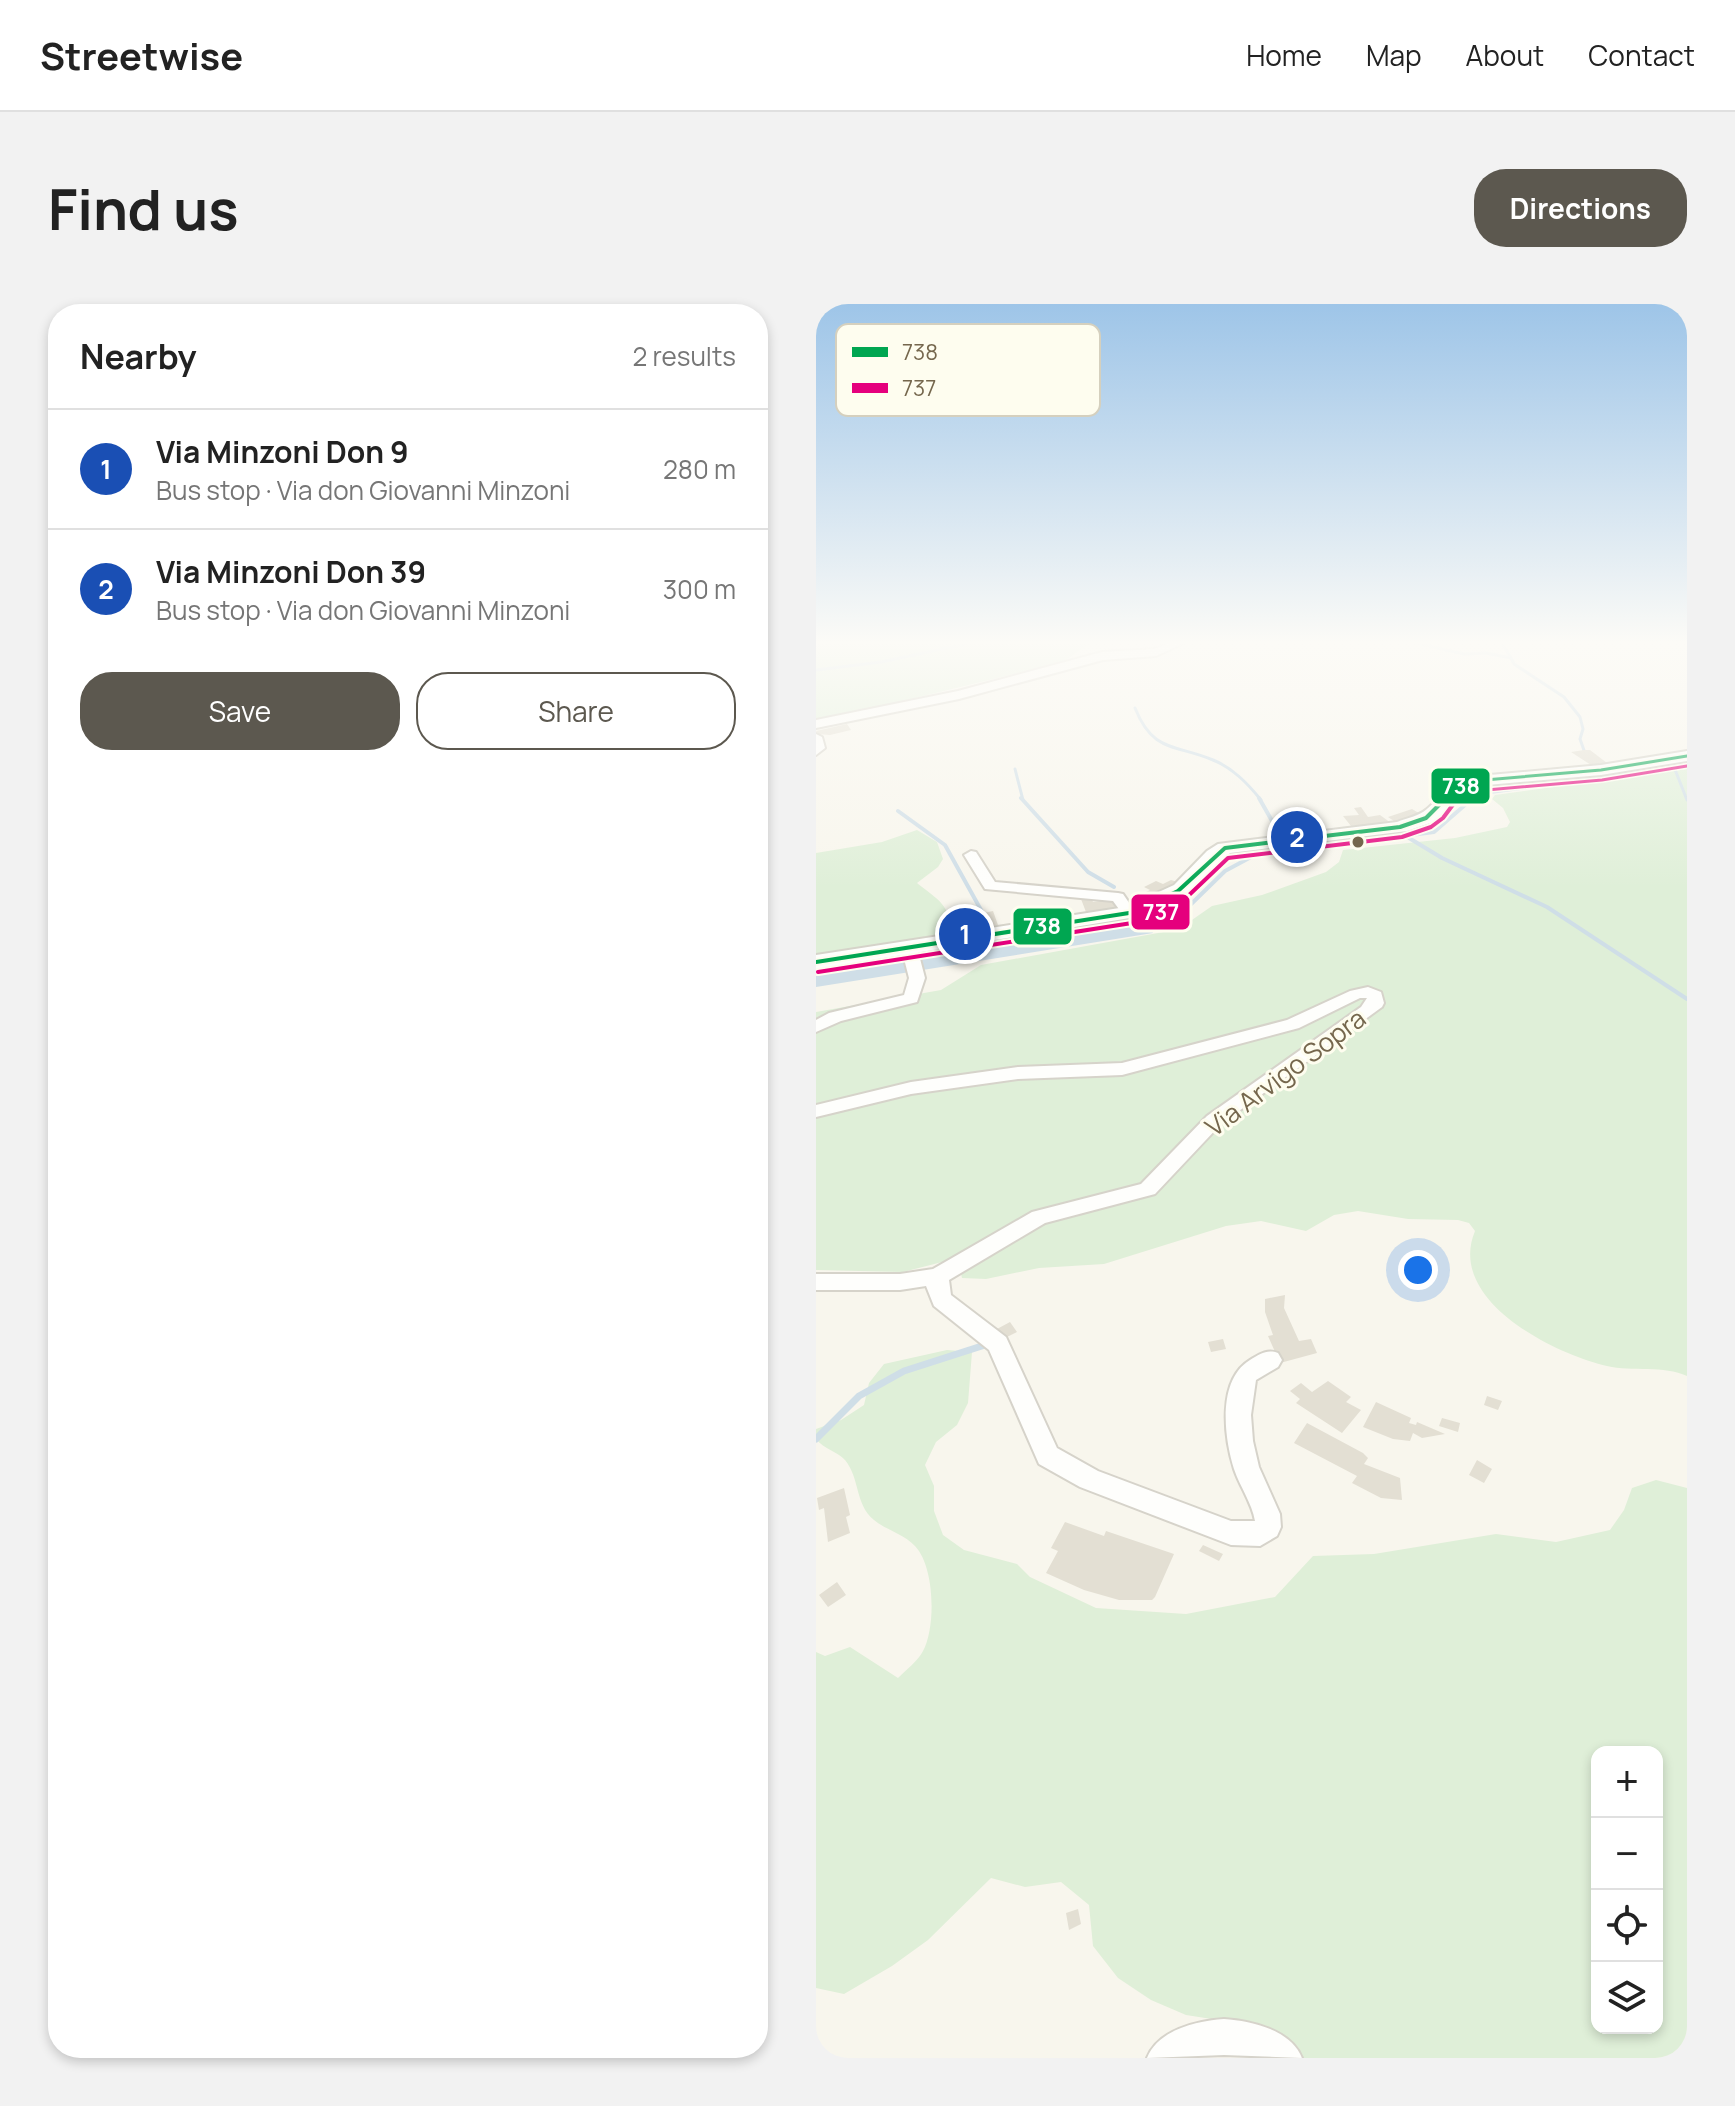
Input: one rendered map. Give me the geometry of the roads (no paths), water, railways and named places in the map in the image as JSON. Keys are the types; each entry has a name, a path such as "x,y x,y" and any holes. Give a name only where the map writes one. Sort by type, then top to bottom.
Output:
{"main road":[{"path":"816,962 1129,913 1175,893 1193,879 1212,855 1233,846 1400,827 1436,811 1453,789 1482,779 1601,770 1687,756"}],"street":[{"path":"816,737 819,748 816,751"},
{"path":"971,855 990,886 1118,897 1129,913"},
{"path":"816,1027 835,1017 911,998 917,978 910,949"},
{"name":"Via Arvigo Sopra","path":"816,1111 911,1088 1018,1073 1122,1069 1293,1024 1356,994 1368,992 1375,996 1376,1003 1367,1011 1214,1120 1148,1189 1039,1217 938,1276"},
{"path":"816,1282 900,1282 938,1276 937,1288 942,1300 998,1344 1048,1456 1089,1479 1231,1533 1260,1534 1268,1527 1269,1513 1251,1480 1239,1440 1239,1405 1245,1375 1270,1360"},
{"path":"1165,2058 1202,2037 1233,2037 1254,2042 1284,2058"}],"waterway":[{"path":"1144,725 1149,733 1166,745 1227,767 1261,800"},
{"path":"1582,725 1580,739 1586,756"},
{"path":"1674,768 1687,766"},
{"path":"1473,798 1479,794 1674,768"},
{"path":"1674,768 1687,800"},
{"path":"1015,769 1023,800"},
{"path":"1021,798 1088,872 1114,887"},
{"path":"1259,798 1284,842"},
{"path":"1145,927 1183,912 1225,871 1253,856 1434,832 1473,798"},
{"path":"898,811 945,845 986,919"},
{"path":"1409,838 1442,858 1547,907 1687,999"},
{"path":"816,1439 859,1396 904,1371 988,1344"}],"place":[{"name":"Via Minzoni Don 39","path":"1297,837"},
{"name":"Via Minzoni Don 9","path":"965,934"}]}
